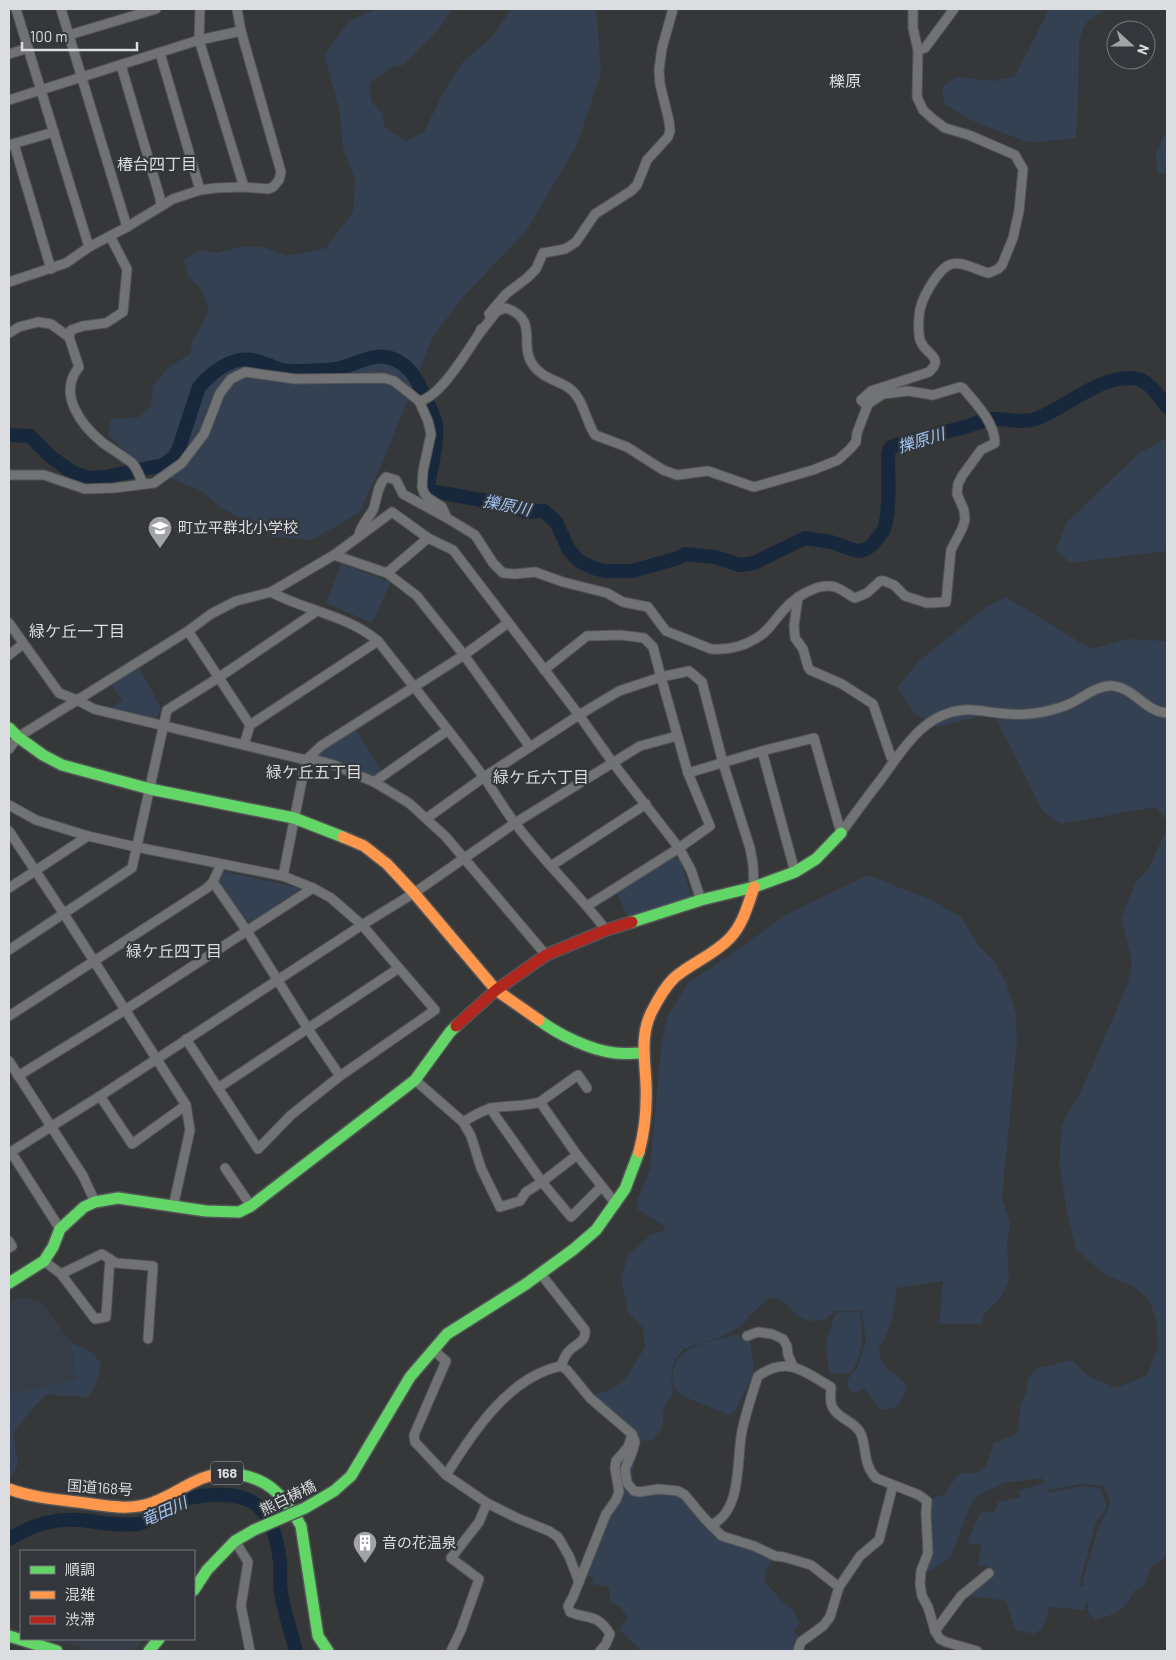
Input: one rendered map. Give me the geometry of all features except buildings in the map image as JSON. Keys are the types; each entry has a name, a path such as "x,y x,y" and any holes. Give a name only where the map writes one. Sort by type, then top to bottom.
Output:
{"main road":[{"path":"9,728 18,738 62,765 150,789 294,818 364,846 387,864 414,893 496,990 548,1027 592,1048 616,1053 643,1053"},
{"path":"9,1283 44,1261 53,1247 60,1229 84,1207 95,1202 118,1198 206,1212 239,1212 251,1206 415,1080 450,1032 496,990 546,954 606,930 701,900 754,887 795,872 816,858 841,833"},
{"name":"熊白梼橋","path":"195,1588 207,1570 235,1541 254,1530 298,1513 318,1502 352,1476 377,1430 410,1377 446,1334 526,1284 574,1249 596,1230 625,1189 632,1173 643,1135 646,1117 646,1092 643,1053 645,1031 650,1015 665,988 675,977 730,938 744,918 754,887"},
{"name":"国道168号","path":"9,1489 34,1497 128,1507 144,1505 159,1500 193,1481 219,1473 248,1474 261,1480 284,1497 301,1526 318,1636 328,1651"},
{"path":"25,1640 57,1651"},
{"path":"149,1651 158,1640"},
{"path":"9,1646 27,1651"}],"street":[{"path":"16,9 89,247"},
{"path":"61,9 126,227"},
{"path":"69,35 156,9"},
{"path":"200,9 199,40 244,187"},
{"path":"10,279 52,269 66,263 89,247 173,199 200,190 244,187 268,189 274,187 279,180 281,172 241,31 237,9"},
{"path":"480,334 483,322 506,294 536,269 542,253 564,250 576,242 595,214 631,191 637,185 647,160 668,137 670,121 660,84 659,70 662,48 673,9"},
{"path":"868,404 861,400 871,391 929,372 934,367 935,360 922,344 918,331 920,306 931,285 943,268 951,264 960,263 989,273 998,269 1002,265 1013,238 1020,204 1023,169 1015,155 969,135 946,128 933,120 919,104 917,97 918,50 912,28 913,9"},
{"path":"918,50 924,48 954,9"},
{"path":"9,100 199,40 241,31"},
{"path":"9,54 28,48"},
{"path":"160,53 200,190"},
{"path":"121,65 161,206"},
{"path":"52,269 12,145 54,132"},
{"path":"110,236 127,269 123,312 106,324 83,326 71,330 69,337 79,367 72,376 70,397 78,416 101,441 134,465 141,480"},
{"path":"359,536 360,530 374,508 382,481 386,477 396,480 403,494 475,535 493,563 503,573 535,572 563,582 607,593 623,602 648,607 666,631 711,649 735,647 756,639 798,597 805,592 821,587 837,587 848,596 855,598 867,593 884,581 894,585 905,596 927,603 946,602 951,550 965,520 964,510 957,494 958,484 981,450 995,442 995,432 963,388 960,387 933,395 908,391 883,394 868,404 857,432 856,442 850,450 838,460 813,470 754,487 708,471 677,475 663,470 627,447 595,435 584,408 577,397 569,388 549,379 533,365 528,355 527,329 523,320 516,312 506,308 497,311 443,385 424,399"},
{"path":"9,334 18,328 38,322 51,324 69,337"},
{"path":"9,475 44,476 84,489 114,488 141,480 154,482 182,463 204,434 220,393 231,379 245,372 295,379 384,378 394,381 424,399 431,434 423,471 422,487 428,498 442,506 447,518"},
{"path":"9,749 18,738 212,614 236,601 271,592 334,555 392,512 428,538 453,550 679,848 691,870 701,900"},
{"path":"387,572 428,538"},
{"path":"334,555 387,572 417,596 464,655 530,747"},
{"path":"271,592 288,601 346,620 365,630 378,641 448,730 515,823 606,930"},
{"path":"798,597 794,626 795,638 803,649 808,667 810,670 842,684 873,704 891,757 894,760"},
{"path":"9,950 132,868 167,710 317,611"},
{"path":"283,876 306,760 321,746 464,655 508,623"},
{"path":"9,624 59,693 78,700 94,709 334,765 374,782 409,803 446,837 546,954"},
{"path":"188,631 250,725"},
{"path":"544,670 587,636 620,635 644,638 653,647 688,773 710,826 679,848 587,906"},
{"path":"244,745 250,725 378,641"},
{"path":"9,655 23,644"},
{"path":"427,818 530,747 619,691 661,677 690,671 702,682 723,763 750,848 754,887"},
{"path":"841,833 913,736 938,718 952,712 964,710 1019,715 1042,712 1058,709 1104,686 1112,686 1131,693 1155,710 1167,713"},
{"path":"374,782 448,730"},
{"path":"60,1229 10,1153 362,924 414,893 515,823 640,746 678,736"},
{"path":"688,773 762,750 814,738 841,833"},
{"path":"762,750 795,872"},
{"path":"551,866 646,804"},
{"path":"9,805 36,820 88,836 283,876 313,888 331,898 362,924 435,1010 340,1076 291,1115 258,1149 186,1039"},
{"path":"9,831 186,1105 190,1130 173,1207"},
{"path":"9,888 88,836"},
{"path":"9,1016 207,888 213,882 221,864"},
{"path":"213,882 247,931 308,1029 340,1076"},
{"path":"18,1076 125,1010 313,888"},
{"path":"218,1088 399,968"},
{"path":"9,1061 50,1128 83,1176 95,1202"},
{"path":"463,1122 490,1108 529,1106 540,1102 578,1075 587,1088"},
{"path":"415,1080 463,1122 471,1136 481,1168 500,1207 520,1201 526,1192 577,1155"},
{"path":"100,1096 132,1144 186,1105"},
{"path":"540,1102 577,1155 616,1204"},
{"path":"490,1108 542,1182 571,1217 601,1187"},
{"path":"225,1168 251,1206"},
{"path":"9,1241 12,1246 9,1248"},
{"path":"61,1274 102,1254 116,1263 153,1266 148,1338"},
{"path":"44,1261 61,1274 95,1319 106,1318 110,1259"},
{"path":"540,1274 585,1330 586,1336 584,1340 570,1349 561,1366"},
{"path":"746,1336 758,1332 772,1334 782,1339 787,1346 788,1356 793,1366"},
{"path":"433,1350 446,1361 414,1435 415,1442 446,1475 487,1503 549,1531 558,1537 569,1556 579,1582"},
{"path":"446,1475 480,1424 497,1404 547,1369 561,1366 567,1370 590,1398 632,1434 635,1442 625,1469 627,1483 634,1490 640,1492 658,1489 678,1491 685,1495 722,1536 754,1546 770,1555 811,1565 839,1587"},
{"path":"711,1525 722,1519 733,1497 738,1475 742,1432 758,1376 769,1368 793,1366 831,1387 831,1404 862,1435 867,1466 871,1473 876,1478 919,1495 928,1501 926,1513 928,1552 921,1570 920,1584 922,1596 928,1607 934,1631 940,1639 977,1651"},
{"path":"600,1651 606,1644 610,1634 607,1629 596,1618 570,1612 568,1606 606,1514 619,1492 615,1468 616,1460 628,1447 632,1434"},
{"path":"798,1651 801,1642 822,1626 830,1617 839,1587 860,1556 879,1540 893,1485"},
{"path":"451,1651 479,1579 451,1558 479,1522 487,1503"},
{"path":"235,1541 248,1562 241,1606 250,1651"},
{"path":"934,1631 961,1596 990,1573"}],"shaded area":[{"path":"377,9 452,9 439,29 403,65 391,68 370,83 371,101 382,113 385,127 405,141 424,132 443,93 463,62 493,36 511,9 595,9 601,73 577,145 527,230 463,297 433,337 382,464 359,513 312,540 274,537 221,508 202,491 141,467 108,434 111,419 139,417 151,406 153,386 169,367 190,354 193,340 209,311 202,290 188,276 184,260 200,250 216,253 238,247 263,247 287,256 326,248 353,212 355,179 343,149 339,108 324,55 350,20"},
{"path":"1049,9 1105,9 1085,24 1079,41 1076,138 1029,143 971,120 945,105 942,87 956,77 994,81 1015,76"},
{"path":"1167,129 1167,174 1157,173 1156,154"},
{"path":"1167,438 1167,551 1070,563 1056,550 1066,523 1139,453"},
{"path":"341,564 391,582 372,623 326,603"},
{"path":"1006,597 1091,649 1127,639 1167,641 1167,821 1156,807 1060,824 1042,810 993,713 937,727 915,714 897,688 919,661 987,606"},
{"path":"139,667 161,708 156,719 108,710 122,700 111,685"},
{"path":"356,730 382,771 370,777 318,755"},
{"path":"1167,828 1167,1557 1151,1566 1144,1587 1134,1591 1119,1611 1095,1620 1088,1612 1087,1600 1084,1610 1050,1607 1043,1628 1034,1634 1015,1630 1006,1601 966,1595 994,1576 994,1568 978,1565 981,1545 967,1543 979,1515 985,1511 994,1512 998,1502 1020,1497 1019,1490 1045,1483 1041,1478 1004,1483 977,1496 970,1505 951,1557 926,1573 931,1545 929,1499 944,1495 956,1477 961,1473 978,1473 986,1467 994,1443 1016,1434 1020,1405 1026,1394 1028,1380 1031,1374 1038,1368 1072,1360 1088,1376 1117,1388 1147,1375 1158,1348 1156,1319 1149,1300 1134,1287 1105,1275 1076,1249 1066,1207 1059,1162 1062,1124 1083,1087 1128,983 1132,961 1121,918 1136,881 1148,870","holes":["1080,1484 1102,1486 1108,1494 1110,1504 1098,1529 1083,1580 1085,1586 1079,1585 1096,1522 1107,1508 1100,1488 1081,1486 1048,1493 1048,1487 1050,1490"]},
{"path":"672,857 681,860 691,896 628,917 616,892"},
{"path":"222,871 300,888 299,891 249,923 220,883"},
{"path":"868,875 936,902 961,917 979,946 993,960 1006,982 1016,1014 1017,1040 1002,1199 1010,1222 1007,1244 1009,1280 1001,1297 985,1313 981,1324 939,1324 943,1281 897,1288 890,1326 879,1347 883,1363 907,1387 901,1402 895,1407 886,1409 880,1409 864,1388 856,1393 850,1391 847,1384 848,1379 858,1366 866,1339 861,1311 835,1311 825,1320 810,1321 799,1317 784,1302 771,1297 749,1315 745,1322 731,1332 684,1349 679,1354 672,1370 673,1393 664,1408 662,1429 651,1441 639,1440 632,1428 592,1395 610,1390 625,1380 645,1347 643,1328 628,1312 621,1278 628,1256 651,1234 664,1231 664,1226 637,1209 638,1199 650,1170 661,1045 668,1015 688,983 787,914"},
{"path":"24,1296 43,1303 71,1342 76,1379 9,1394 9,1301"},
{"path":"860,1312 861,1350 852,1372 829,1373 826,1343 835,1314"},
{"path":"739,1334 742,1340 750,1338 754,1372 736,1410 729,1415 679,1394 674,1386 672,1376 676,1362 682,1355 690,1349 709,1341"},
{"path":"71,1342 94,1354 101,1364 96,1384 88,1397 47,1394 35,1406 13,1433 18,1464 9,1482 9,1394 76,1379"},
{"path":"633,1440 638,1448 633,1469 632,1491 673,1494 686,1500 699,1519 721,1538 734,1542 743,1548 755,1550 773,1559 767,1569 764,1581 781,1600 793,1609 800,1624 794,1631 799,1637 795,1651 640,1651 619,1630 628,1617 620,1607 610,1602 609,1587 592,1584 594,1578 587,1575 605,1524 616,1507 617,1466"},
{"path":"50,1640 143,1640 134,1651 85,1651 79,1647"}],"waterway":[{"name":"擽原川","path":"9,435 30,436 51,457 72,472 89,478 105,477 163,465 175,456 199,387 212,374 228,364 245,359 261,362 283,370 317,370 336,369 370,358 386,357 404,365 411,372 421,388 434,418 436,441 428,489 509,505 527,512 544,511 556,522 569,550 579,561 593,568 605,571 632,571 678,558 685,554 715,557 740,565 754,563 805,538 831,542 857,551 863,550 874,542 886,524 888,457 891,447 982,421 999,419 1026,421 1036,419 1095,387 1120,379 1139,379 1149,385 1167,407"},
{"name":"竜田川","path":"9,1539 47,1522 77,1520 138,1524 150,1519 179,1501 194,1497 225,1495 245,1499 261,1509 269,1520 274,1534 280,1562 282,1599 296,1651"}],"traffic: fast":[{"path":"9,728 43,755 62,765 150,789 294,818 343,837"},
{"path":"632,922 701,900 754,887 795,872 816,859 841,833"},
{"path":"539,1020 565,1036 595,1049 615,1053 643,1053"},
{"path":"9,1283 44,1261 53,1247 60,1229 84,1207 95,1202 118,1198 206,1211 239,1212 251,1206 415,1080 456,1026"},
{"path":"334,1491 351,1476 410,1377 447,1334 526,1284 574,1249 596,1230 625,1189 639,1152"},
{"path":"228,1473 253,1478 263,1483 280,1496 295,1515 301,1526 318,1636 328,1651"},
{"path":"254,1530 305,1508 334,1491"},
{"path":"195,1588 207,1570 235,1541 254,1530"},
{"path":"9,1636 20,1639"},
{"path":"22,1640 57,1651"},
{"path":"149,1651 158,1640"}],"traffic: slow":[{"path":"343,837 364,846 387,864 496,990 539,1020"},
{"path":"639,1152 646,1110 644,1039 651,1013 658,999 674,978 724,944 735,933 745,914 754,887"},
{"path":"9,1489 51,1499 116,1507 135,1507 164,1498 198,1480 217,1474 228,1473"}],"traffic: jam":[{"path":"456,1026 496,990 546,955 606,930 632,922"}],"place":[{"name":"町立平群北小学校","path":"160,549"},
{"name":"音の花温泉","path":"365,1564"}],"district":[{"name":"櫟原","path":"845,81"},
{"name":"椿台四丁目","path":"157,164"},
{"name":"緑ケ丘一丁目","path":"77,631"},
{"name":"緑ケ丘五丁目","path":"314,772"},
{"name":"緑ケ丘六丁目","path":"541,777"},
{"name":"緑ケ丘四丁目","path":"174,951"}]}
